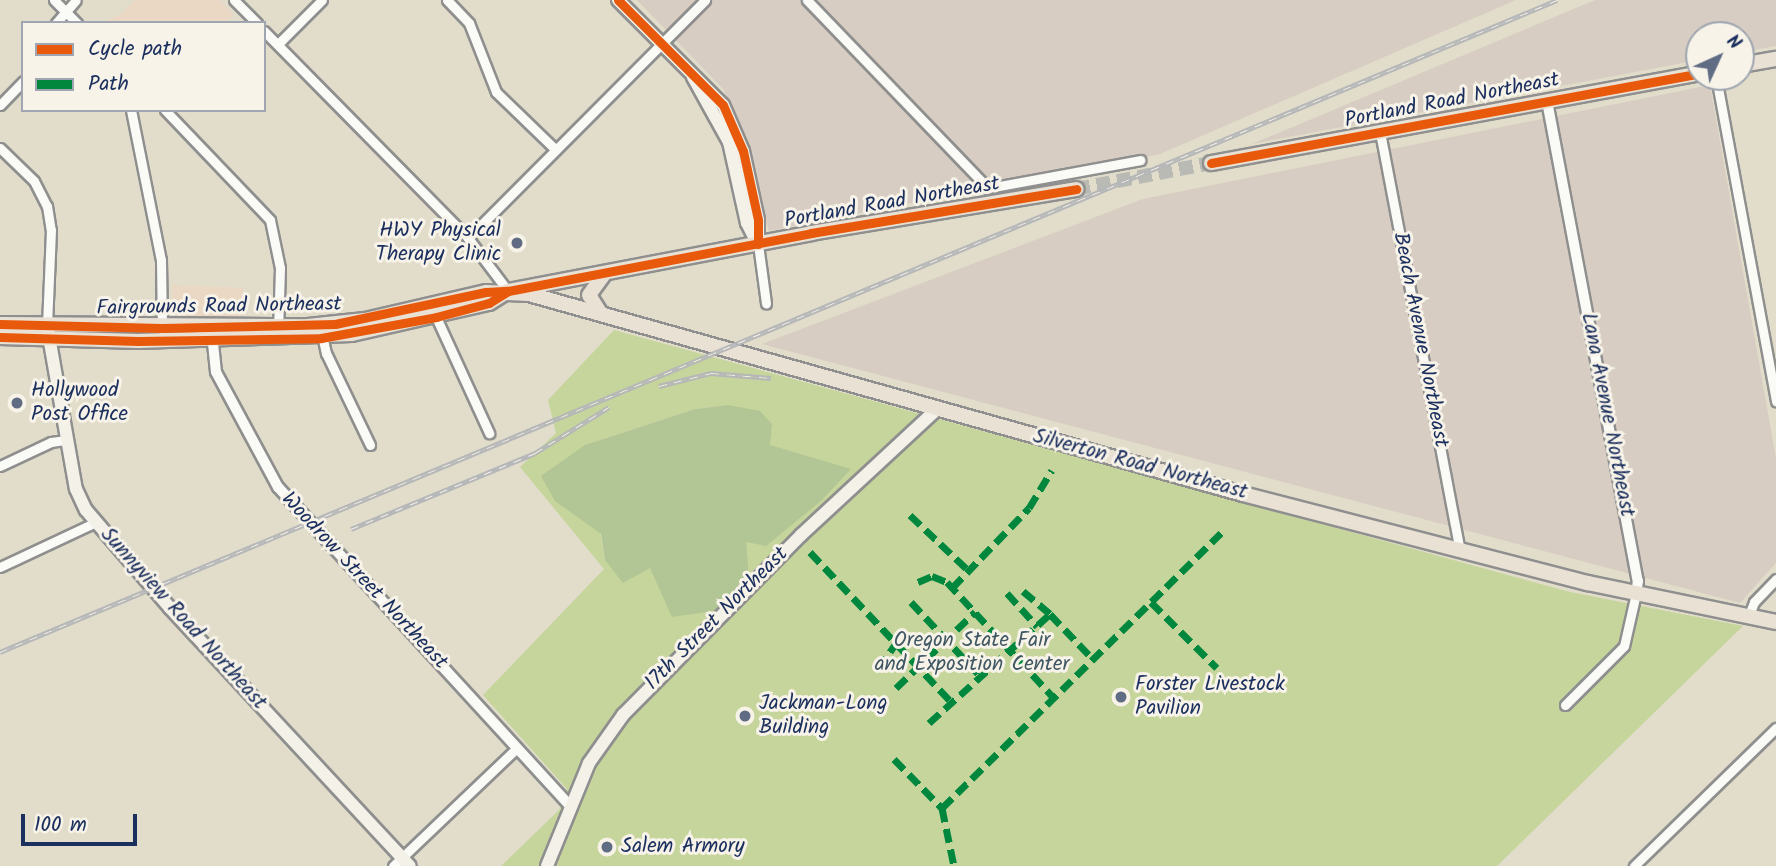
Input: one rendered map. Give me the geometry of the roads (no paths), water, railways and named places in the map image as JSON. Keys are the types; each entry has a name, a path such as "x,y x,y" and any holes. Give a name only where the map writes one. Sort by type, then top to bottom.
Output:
{"main road":[{"path":"618,0 693,76 718,97 738,135 757,212 758,244"},
{"path":"1755,63 1776,59"},
{"name":"Portland Road Northeast","path":"1211,163 1685,76"},
{"name":"Portland Road Northeast","path":"508,291 1076,189"},
{"path":"601,314 589,295 606,272"},
{"name":"Silverton Road Northeast","path":"508,291 601,314 937,410 1459,548 1636,593 1776,622"},
{"name":"Fairgrounds Road Northeast","path":"321,331 486,292 508,291"},
{"name":"Fairgrounds Road Northeast","path":"0,337 48,332 162,334 321,331 436,317 489,303 508,291"},
{"name":"Fairgrounds Road Northeast","path":"0,324 48,332"},
{"name":"Sunnyview Road Northeast","path":"48,332 76,489 96,522 402,863"},
{"name":"17th Street Northeast","path":"547,866 570,806 598,747 630,706 801,535 937,410"}],"street":[{"path":"54,0 75,21"},
{"path":"58,21 76,0"},
{"path":"278,44 322,0"},
{"path":"447,0 469,23 496,92 556,150"},
{"path":"468,238 705,0"},
{"path":"807,0 988,188 1140,160"},
{"path":"236,1 255,21"},
{"path":"266,32 468,238 508,291"},
{"path":"0,105 21,83"},
{"path":"1719,91 1776,402"},
{"name":"Lana Avenue Northeast","path":"1548,101 1638,581 1624,646 1565,705"},
{"path":"131,112 161,260 162,334"},
{"path":"167,112 270,219 281,268 278,333"},
{"name":"Beach Avenue Northeast","path":"1380,132 1459,548"},
{"path":"0,148 34,181 47,206 51,230 48,332"},
{"path":"758,244 766,303"},
{"path":"436,317 489,433"},
{"path":"321,331 370,445"},
{"name":"Woodrow Street Northeast","path":"212,332 216,372 278,487 570,806"},
{"path":"0,466 51,442 66,440"},
{"path":"0,567 96,522"},
{"path":"1749,615 1754,602 1776,579"},
{"path":"1634,866 1776,728"},
{"path":"402,863 517,748"}],"tunnel":[{"path":"1076,189 1211,163"}],"railway":[{"path":"0,652 1557,0"},
{"path":"659,386 711,373 771,378"},
{"path":"351,529 535,453 609,407"}],"place":[{"name":"HWY Physical Therapy Clinic","path":"517,243"},
{"name":"Hollywood Post Office","path":"17,403"},
{"name":"Forster Livestock Pavilion","path":"1121,697"},
{"name":"Jackman-Long Building","path":"745,716"},
{"name":"Salem Armory","path":"607,847"}],"park label":[{"name":"Oregon State Fair and Exposition Center","path":"972,653"}]}
